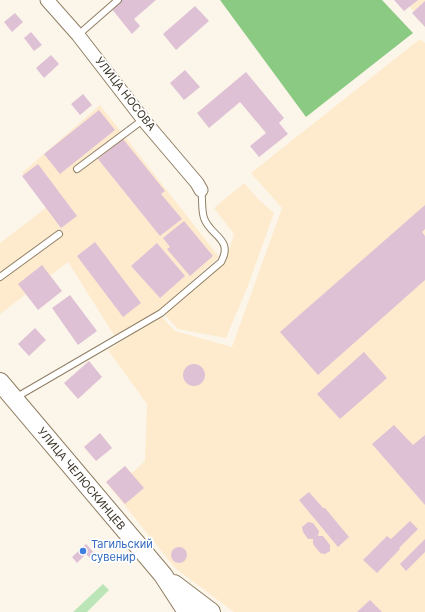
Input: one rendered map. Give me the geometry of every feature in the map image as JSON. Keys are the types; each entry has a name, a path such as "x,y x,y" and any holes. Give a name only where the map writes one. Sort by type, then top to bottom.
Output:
{"main road":[{"name":"УЛИЦА ЧЕЛЮСКИНЦЕВ","path":"0,382 162,575 187,612"},
{"name":"УЛИЦА ЧЕЛЮСКИНЦЕВ","path":"162,575 211,612"}],"street":[{"name":"УЛИЦА НОСОВА","path":"48,0 78,35 144,120 197,183 201,190"}],"lane":[{"path":"78,35 118,0"},
{"path":"77,169 144,120"},
{"path":"14,399 161,313 221,262 224,255 224,243 206,223 204,218 201,190"},
{"path":"0,277 59,234"}],"shaded area":[{"path":"403,0 425,0 425,23"},
{"path":"420,39 425,43 425,612 234,612 175,568 106,482 125,466 132,473 145,461 147,404 108,350 161,316 175,331 232,347 282,208 251,173"},
{"path":"100,105 219,257 164,306 116,338 68,262 0,314 0,243 47,207 22,173"},
{"path":"244,183 259,200 274,213 247,288 226,338 178,329 164,314 226,261 234,234 214,208"}],"green space":[{"path":"220,0 382,0 413,33 306,117"},
{"path":"103,584 109,590 87,612 73,612"}],"building":[{"path":"121,0 156,0 134,19 140,26 132,34 111,8"},
{"path":"394,0 418,0 404,11"},
{"path":"425,1 425,27 412,13"},
{"path":"195,6 209,21 176,50 163,34"},
{"path":"15,13 23,22 12,32 4,22"},
{"path":"31,32 42,45 34,51 24,38"},
{"path":"51,55 59,64 44,78 36,68"},
{"path":"185,70 200,87 184,100 170,83"},
{"path":"246,72 284,118 279,123 288,134 259,157 250,146 266,133 240,102 209,128 197,113"},
{"path":"83,94 92,105 80,115 71,104"},
{"path":"99,110 115,130 60,174 44,154"},
{"path":"123,139 165,191 161,194 182,219 160,236 98,159"},
{"path":"38,164 77,216 61,228 22,176"},
{"path":"425,205 425,229 422,232 425,236 425,280 318,375 280,332"},
{"path":"184,221 213,256 190,276 167,249 170,247 163,238"},
{"path":"95,242 141,303 123,317 77,256"},
{"path":"157,243 185,276 160,298 131,266"},
{"path":"42,265 62,291 38,310 18,284"},
{"path":"70,295 97,331 78,345 52,308"},
{"path":"35,328 46,340 29,356 18,344"},
{"path":"364,352 387,378 340,419 317,394"},
{"path":"89,361 102,377 78,399 64,383"},
{"path":"194,364 202,367 205,375 202,383 194,386 186,383 183,375 186,367"},
{"path":"394,425 413,445 425,435 425,505 372,444"},
{"path":"100,433 112,448 96,461 84,447"},
{"path":"125,466 144,488 125,504 106,482"},
{"path":"309,492 323,508 325,508 349,537 338,547 299,500"},
{"path":"410,521 418,529 377,573 363,560 387,536 391,539"},
{"path":"308,522 313,523 319,531 318,536 323,536 330,545 330,551 325,554 320,553 313,544 313,539 308,539 303,532 302,527"},
{"path":"425,539 425,552 406,571 400,564"},
{"name":"Тагильский сувенир","path":"86,544 99,558 94,562 86,554 77,563 72,557"},
{"path":"179,547 185,549 187,555 185,561 179,563 173,561 171,555 173,549"},
{"path":"370,600 382,612 357,612"}],"place":[{"name":"Тагильский сувенир","path":"83,551"}]}
